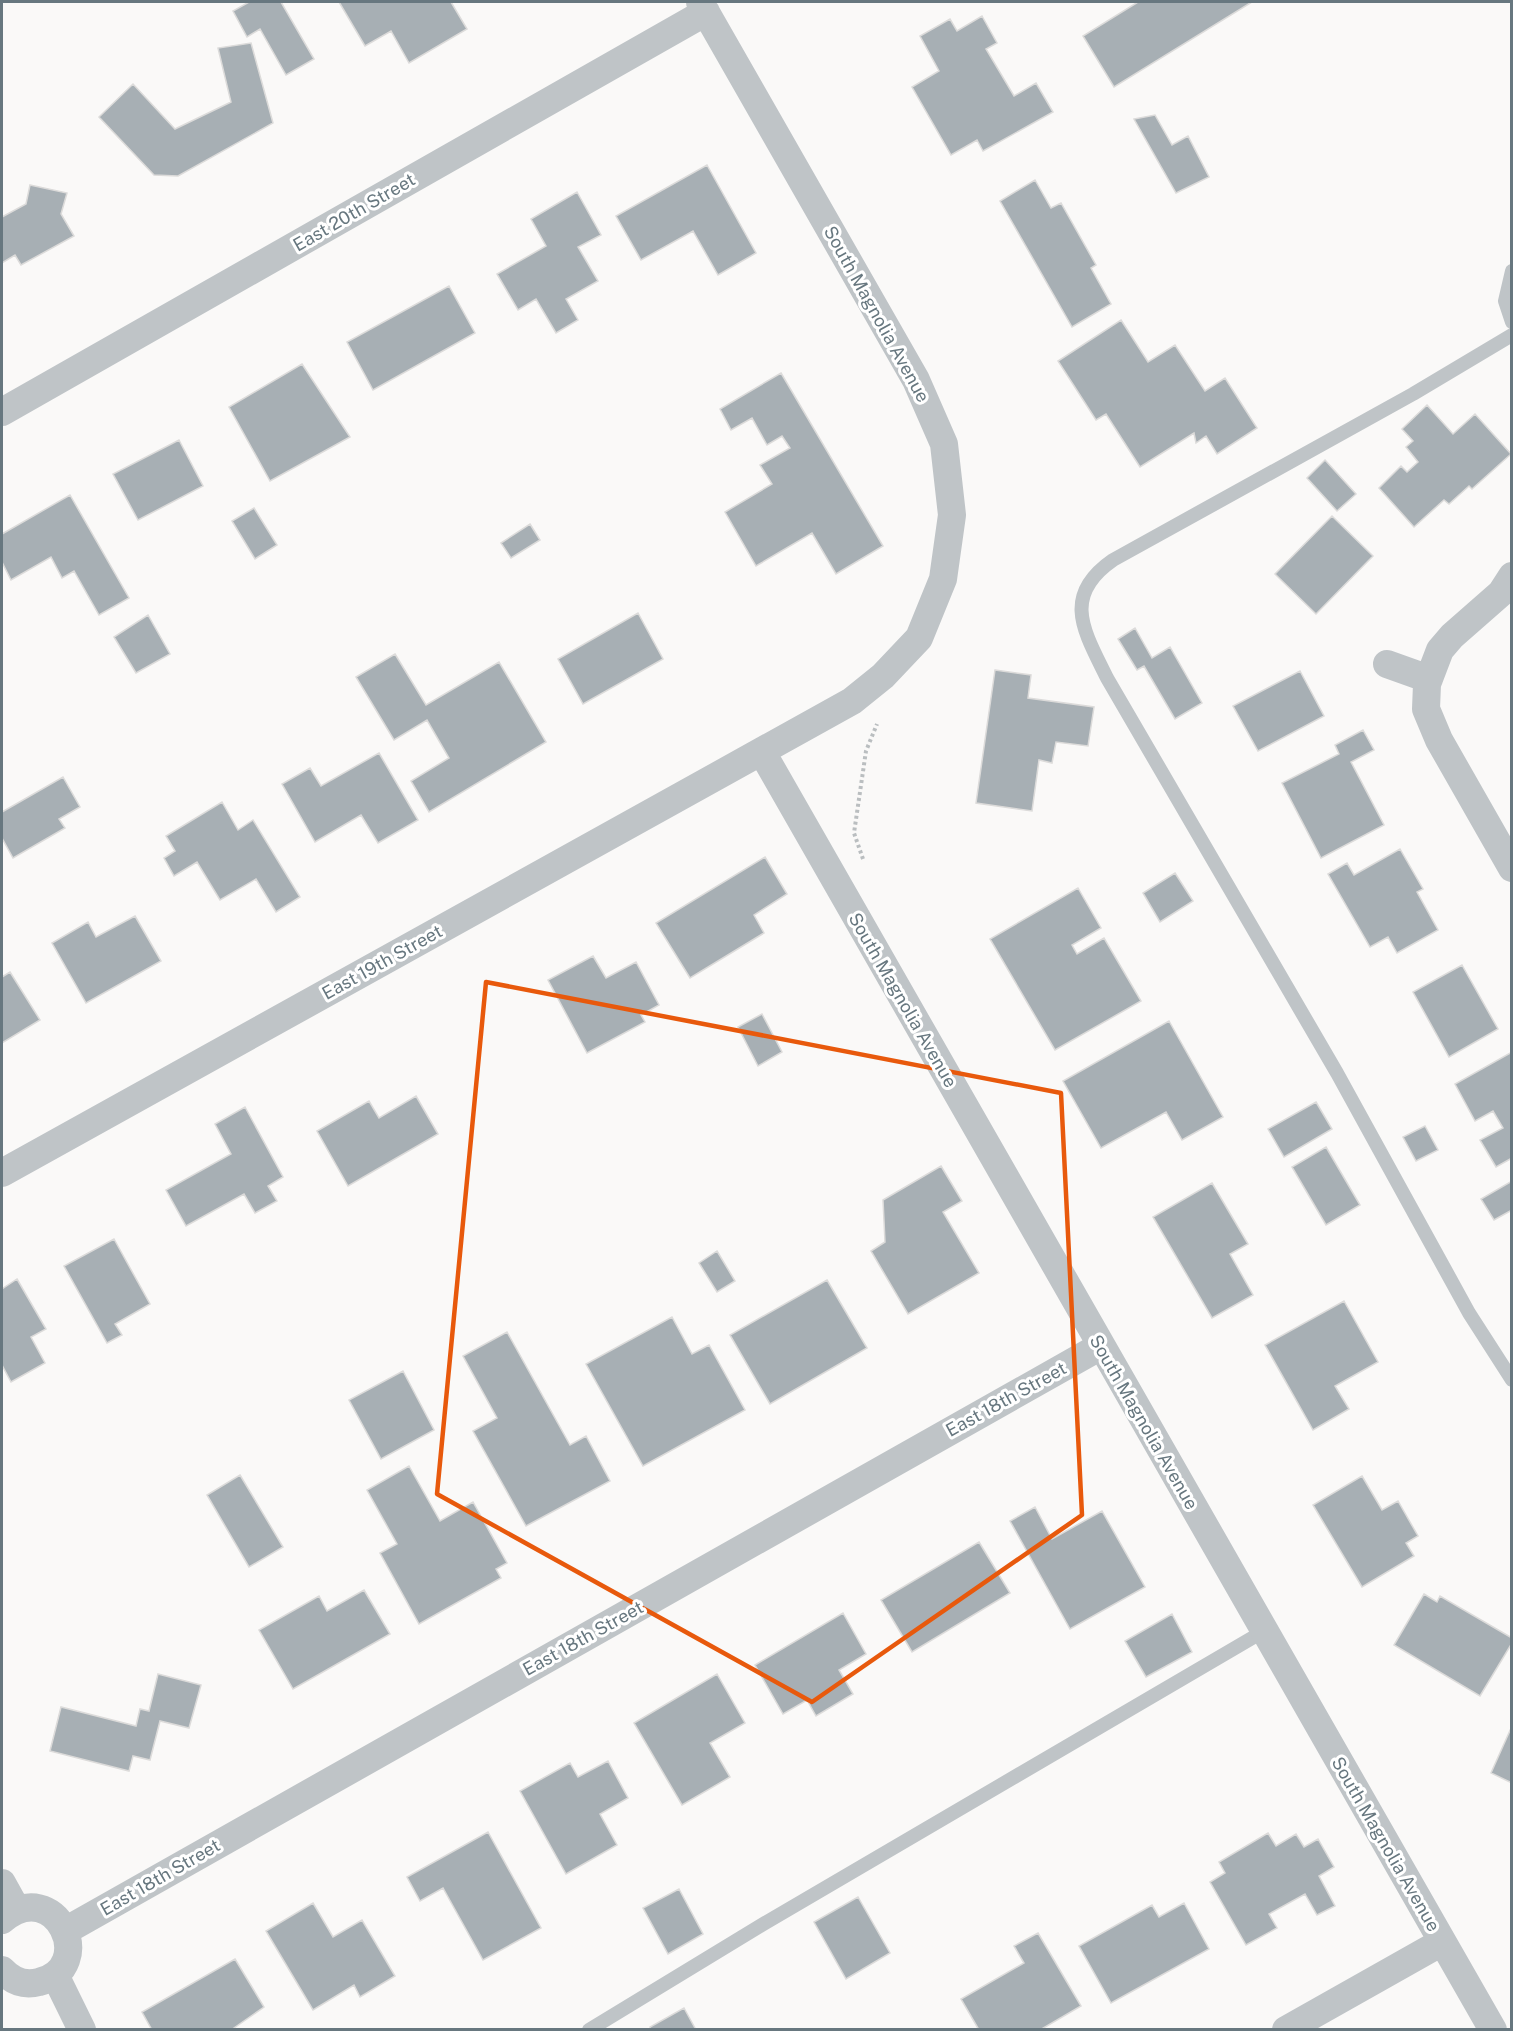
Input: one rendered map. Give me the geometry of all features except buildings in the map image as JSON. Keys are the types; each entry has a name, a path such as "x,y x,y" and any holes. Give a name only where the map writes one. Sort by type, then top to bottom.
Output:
{"street":[{"name":"East 20th Street","path":"2,412 703,7"},
{"name":"South Magnolia Avenue","path":"703,7 916,380 944,444 952,515 943,579 919,638 883,676 852,701 762,752 1493,2030"},
{"path":"1512,576 1500,593 1452,636 1432,670 1426,708 1438,740 1512,868"},
{"path":"1387,664 1432,670"},
{"name":"East 19th Street","path":"2,1173 762,752"},
{"name":"East 18th Street","path":"65,1931 1101,1346"},
{"path":"2,1883 9,1915 34,1907 57,1918 65,1931 68,1953 63,1965 55,1975 32,1984 19,1983 2,1970"},
{"path":"1286,2030 1442,1942"},
{"path":"55,1975 82,2030"}],"lane":[{"path":"1512,271 1505,301 1512,322"},
{"path":"1512,336 1413,394 1113,560 1097,570 1079,605 1082,623 1107,678 1337,1073 1469,1313 1512,1380"},
{"path":"589,2030 785,1911 1264,1631"}],"path":[{"path":"864,864 854,833 866,751 880,715"}],"highlighted area":[{"path":"486,982 1061,1093 1082,1515 812,1702 437,1494"}]}
